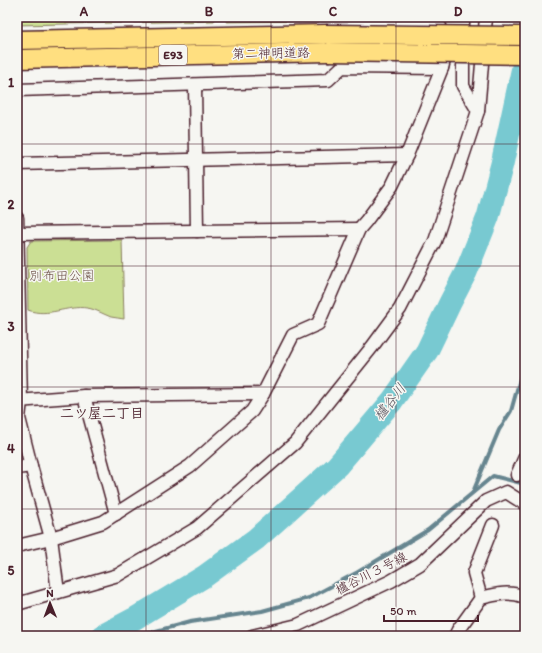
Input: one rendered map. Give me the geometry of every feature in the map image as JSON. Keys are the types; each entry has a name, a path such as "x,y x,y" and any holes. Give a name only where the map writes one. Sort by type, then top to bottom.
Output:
{"highway":[{"name":"第二神明道路","path":"17,40 326,34 525,36"},
{"name":"第二神明道路","path":"17,59 328,52 525,56"}],"street":[{"path":"17,604 118,575 197,528 295,443 372,347 400,309 435,241 478,111 486,17"},
{"path":"457,19 463,86 478,111"},
{"path":"17,546 51,538 104,522 190,466 252,411 263,394 293,335 318,324 359,229 392,186 407,155 442,68 457,19"},
{"path":"17,90 328,80 342,67 442,68"},
{"path":"196,85 197,231"},
{"path":"17,164 407,155"},
{"path":"17,218 19,418 30,466 51,538 58,592"},
{"path":"17,233 359,229"},
{"path":"19,401 84,396 263,394"},
{"path":"84,396 116,514"},
{"path":"518,475 525,457"},
{"path":"17,468 30,466"},
{"name":"櫨谷川３号線","path":"252,636 298,624 391,581 420,564 486,501 506,492 525,504"},
{"path":"481,598 474,573 493,525"},
{"path":"455,636 481,598 499,594 518,594 525,597"}],"green space":[{"path":"17,17 216,17 214,21 17,25"},
{"path":"228,17 326,17 326,21 226,22"},
{"name":"別布田公園","path":"122,240 124,319 111,317 96,310 87,308 72,308 43,313 28,310 27,247 31,241"}],"waterway":[{"name":"櫨谷川","path":"102,636 134,619 205,576 256,539 337,466 392,401 427,351 466,272 488,217 502,164 525,58"},
{"path":"473,492 499,430 511,411 525,361"},
{"path":"137,636 190,622 262,611 309,598 358,572 428,530 493,476 525,484"}],"district":[{"name":"二ツ屋二丁目","path":"102,413"}]}
